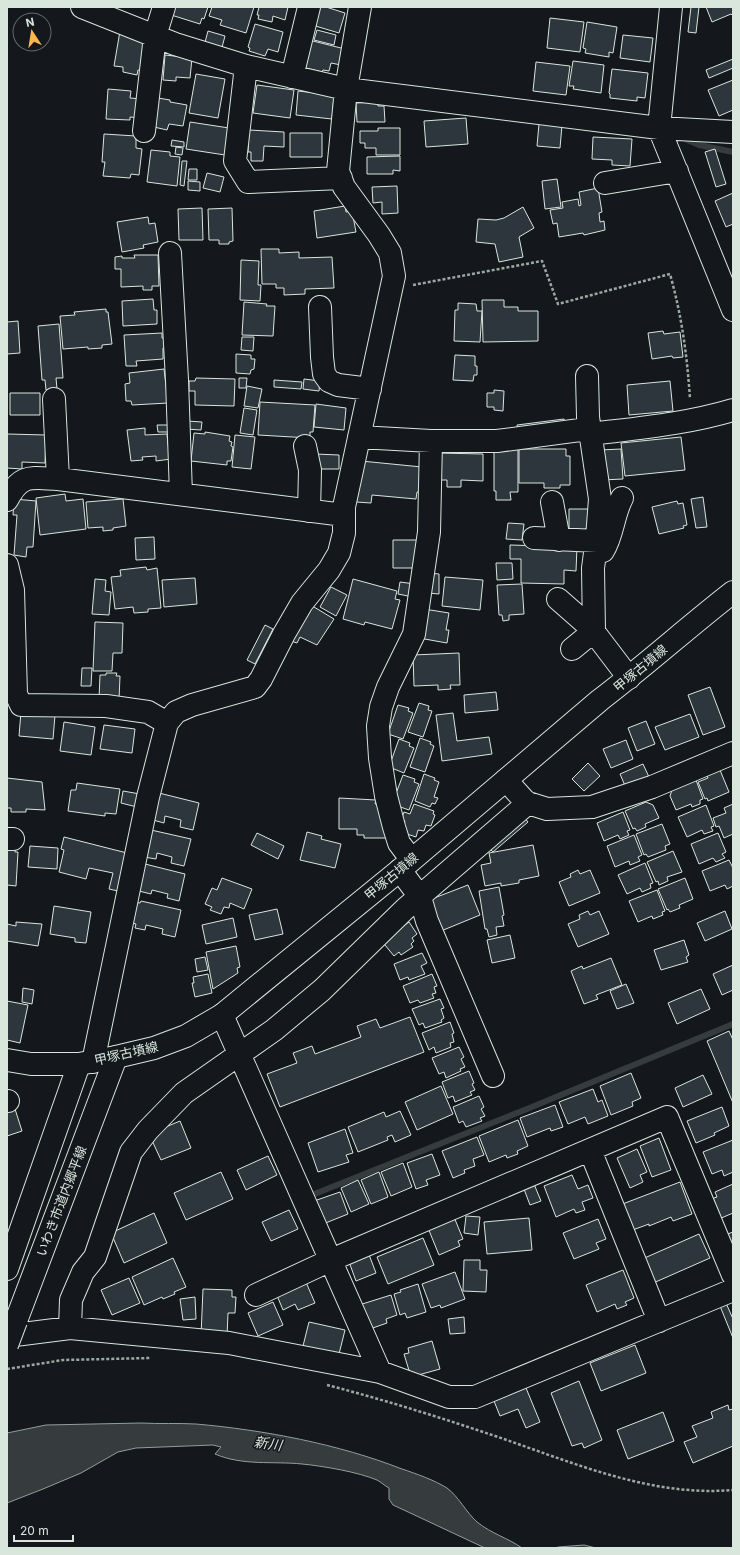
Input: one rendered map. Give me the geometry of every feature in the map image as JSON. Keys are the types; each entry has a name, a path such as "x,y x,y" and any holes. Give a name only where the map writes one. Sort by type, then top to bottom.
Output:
{"street":[{"path":"82,7 176,44 246,66 346,89 659,128 733,132"},
{"path":"144,131 155,36 164,7"},
{"path":"292,77 310,7"},
{"path":"8,571 13,590 16,694 21,705 106,706 148,712 167,723 176,712 192,705 255,687 261,680 284,634 302,603 329,570 339,553 344,533 344,515 359,437 394,276 390,253 344,186 338,171 346,89 360,7"},
{"path":"671,7 659,128 733,310"},
{"path":"246,66 236,161 248,182 341,178"},
{"path":"605,183 677,171"},
{"path":"170,253 177,380 181,494"},
{"path":"320,306 324,374 329,380 338,385 370,389"},
{"path":"587,376 588,417 600,499 593,608 594,631"},
{"path":"54,399 58,480"},
{"path":"359,437 431,441 497,441 580,430 591,434 684,422 705,419 733,410"},
{"path":"431,441 429,532 414,634 388,688 381,707 378,726 380,758 386,796 406,864 420,897 427,921 493,1076"},
{"path":"305,446 310,470 309,511"},
{"path":"7,500 13,489 21,481 32,478 181,494 344,515"},
{"path":"534,538 559,540 603,550 612,531 622,498"},
{"path":"552,502 559,540"},
{"name":"甲塚古墳線","path":"7,1060 32,1064 86,1063 116,1057 154,1048 186,1036 222,1015 406,864 600,700 629,678 698,619 733,592"},
{"path":"558,599 594,631 629,678"},
{"path":"572,649 594,631"},
{"name":"いわき市道内郷平線","path":"9,1251 86,1063 148,797 167,723"},
{"path":"506,780 528,803 547,809 592,807 652,787 733,753"},
{"path":"70,1328 71,1300 83,1272 95,1257 131,1152 148,1130 184,1093 239,1053 274,1030 322,990 405,909 528,803"},
{"path":"222,1015 380,1372"},
{"name":"いわき市道内郷平線","path":"7,1345 11,1329 116,1057"},
{"path":"256,1295 331,1260 667,1117 733,1275"},
{"path":"590,1150 659,1321"},
{"path":"11,1329 70,1328 228,1343 380,1372 449,1397 475,1397 733,1290"}],"path":[{"path":"392,289 542,261 558,304 670,274 680,311 688,364 690,411 684,422"},
{"path":"7,1369 63,1360 153,1358"},
{"path":"324,1384 398,1404 499,1437 576,1465 631,1481 675,1489 718,1491 733,1490"}],"water":[{"name":"新川","path":"141,1423 196,1424 274,1434 327,1445 378,1460 425,1477 447,1488 455,1495 477,1522 488,1530 522,1548 485,1548 393,1505 389,1499 389,1488 377,1480 360,1474 310,1465 247,1462 236,1460 215,1454 221,1447 213,1445 136,1448 118,1452 81,1473 7,1503 7,1433 46,1425"},
{"path":"584,1545 596,1548 556,1548 558,1547"}],"building":[{"path":"170,7 208,7 204,19 202,18 200,24 168,14"},
{"path":"212,7 254,7 246,33 220,25 222,20 209,16"},
{"path":"259,7 288,7 285,20 273,16 272,22 258,19 259,15 257,15"},
{"path":"317,7 326,7 345,13 339,33 312,25"},
{"path":"691,7 699,7 696,33 688,32"},
{"path":"706,7 733,7 733,16 731,14 712,22"},
{"path":"550,18 584,22 580,52 547,48"},
{"path":"587,22 617,27 613,53 609,52 609,57 585,53 586,49 583,48"},
{"path":"255,24 283,32 278,52 268,49 265,56 249,51 250,48 248,47"},
{"path":"317,30 336,35 334,45 314,40"},
{"path":"120,31 150,42 146,71 138,70 137,75 123,72 123,67 114,66"},
{"path":"208,31 225,36 221,51 204,46"},
{"path":"623,35 653,38 650,62 620,58"},
{"path":"309,40 345,49 341,65 331,63 329,71 323,70 322,72 302,67"},
{"path":"165,55 192,58 190,78 176,77 176,81 163,80"},
{"path":"733,59 733,68 709,78 706,70"},
{"path":"573,61 604,65 601,93 573,89 574,86 569,86"},
{"path":"536,62 570,66 566,95 533,91"},
{"path":"612,69 648,73 645,98 637,97 637,101 610,98 609,93"},
{"path":"196,74 225,79 218,118 189,113"},
{"path":"733,80 733,110 719,116 708,90"},
{"path":"257,85 294,90 290,118 253,113"},
{"path":"108,89 131,91 130,98 142,99 140,118 130,117 130,120 106,119"},
{"path":"298,91 334,95 332,119 296,115"},
{"path":"158,98 187,105 183,126 169,124 167,130 154,127"},
{"path":"378,102 378,106 384,106 385,122 357,122 356,103"},
{"path":"466,118 468,144 426,147 424,121"},
{"path":"190,122 229,128 225,155 186,149"},
{"path":"539,124 562,125 560,148 537,146"},
{"path":"378,128 400,128 400,155 376,155 376,148 365,148 365,143 360,143 360,131 378,131"},
{"path":"249,130 284,132 284,147 264,146 263,161 251,161 251,152 248,152"},
{"path":"290,133 322,133 322,157 290,157"},
{"path":"104,134 136,136 136,148 142,149 139,175 131,174 130,178 103,176 105,162 102,162"},
{"path":"593,137 632,139 630,166 612,165 612,160 592,159"},
{"path":"172,140 184,142 184,147 171,146"},
{"path":"176,147 183,148 182,155 175,154"},
{"path":"715,149 726,184 716,187 705,152"},
{"path":"151,150 170,152 170,156 180,157 177,186 147,182"},
{"path":"400,156 400,171 393,170 393,174 367,174 367,157"},
{"path":"182,161 187,161 184,186 180,185"},
{"path":"189,169 197,169 197,180 188,180"},
{"path":"207,173 224,177 220,192 203,188"},
{"path":"557,179 561,207 545,209 542,181"},
{"path":"188,181 200,182 200,191 188,190"},
{"path":"397,186 398,213 382,214 382,202 373,203 372,187"},
{"path":"598,188 602,212 599,213 600,222 604,221 605,230 584,235 583,233 559,237 557,223 553,224 550,210 563,208 562,202 578,199 579,206 581,205 579,192"},
{"path":"733,193 733,224 726,227 715,201"},
{"path":"345,206 346,212 352,211 356,232 317,238 314,211"},
{"path":"523,207 534,228 519,237 523,257 499,262 495,244 476,242 478,219 496,220 504,218"},
{"path":"202,208 203,240 179,240 178,209"},
{"path":"232,208 233,241 229,242 229,244 219,244 219,240 209,240 208,209"},
{"path":"148,217 149,224 155,223 158,242 143,245 144,248 122,252 117,222"},
{"path":"261,249 279,249 279,253 299,252 299,258 332,257 334,288 305,289 305,294 284,295 284,288 276,288 276,284 262,284"},
{"path":"134,255 158,255 159,286 152,286 152,290 143,290 143,286 121,287 121,269 115,269 115,257 122,256 122,258 135,258"},
{"path":"241,260 259,261 258,285 261,285 260,301 240,300"},
{"path":"153,299 154,310 157,310 157,324 123,326 122,301"},
{"path":"482,300 504,300 504,307 518,307 518,311 538,311 538,341 483,342"},
{"path":"244,302 275,306 273,336 242,335"},
{"path":"458,303 476,304 477,311 482,311 480,342 454,341 455,310 458,310"},
{"path":"106,309 106,312 108,312 112,344 102,345 102,348 88,349 88,347 63,349 60,316 75,315 74,312"},
{"path":"18,321 20,353 7,354 7,322"},
{"path":"59,324 63,378 56,378 57,389 46,390 45,380 42,380 38,326"},
{"path":"663,331 664,334 680,332 683,357 673,358 672,356 652,359 648,333"},
{"path":"162,333 162,338 165,338 163,359 136,361 137,366 126,366 124,335"},
{"path":"242,337 254,337 253,351 241,350"},
{"path":"236,354 251,355 251,359 255,359 254,369 251,370 250,374 236,373"},
{"path":"455,355 475,356 477,375 474,375 473,381 453,380"},
{"path":"164,369 168,403 132,405 131,401 126,401 125,384 130,383 129,373"},
{"path":"196,378 235,379 234,406 195,405 195,391 189,391 189,381 195,381"},
{"path":"239,378 247,378 246,388 239,388"},
{"path":"304,379 320,381 319,391 303,389"},
{"path":"274,380 302,382 301,389 274,387"},
{"path":"670,381 673,411 629,415 627,385"},
{"path":"247,386 262,389 258,408 244,406"},
{"path":"494,390 504,391 503,411 494,410 494,407 487,407 487,393 494,393"},
{"path":"10,393 40,393 40,415 10,415"},
{"path":"260,402 315,405 313,432 310,432 310,438 258,435"},
{"path":"316,404 346,408 344,430 314,427"},
{"path":"244,408 257,410 253,435 240,433"},
{"path":"564,419 565,426 518,433 517,425"},
{"path":"187,421 202,422 201,430 186,429"},
{"path":"157,425 171,425 172,432 158,432"},
{"path":"145,428 145,435 167,434 168,445 170,445 171,459 156,461 156,456 142,457 143,460 131,461 127,430"},
{"path":"205,432 230,436 229,441 232,442 231,446 233,447 231,461 227,461 227,465 191,461 194,433 205,434"},
{"path":"7,434 46,435 45,463 22,462 22,469 7,468"},
{"path":"235,435 255,437 251,469 232,467"},
{"path":"681,437 685,470 625,476 621,443"},
{"path":"494,449 518,449 518,492 510,492 511,500 496,500 496,491 494,491"},
{"path":"519,449 566,449 566,456 570,456 570,485 560,485 560,488 544,488 544,483 519,483"},
{"path":"621,449 623,479 602,480 600,450"},
{"path":"437,453 483,454 483,481 461,480 461,487 447,487 447,480 437,480"},
{"path":"315,454 339,455 339,469 315,469"},
{"path":"361,461 422,467 420,492 417,492 416,499 372,495 371,503 356,502"},
{"path":"65,494 66,501 83,499 86,529 40,535 36,498"},
{"path":"703,497 707,527 696,528 691,499"},
{"path":"14,499 36,501 33,547 27,547 26,557 14,555 17,515 13,515"},
{"path":"123,499 126,526 103,531 103,527 88,528 86,502"},
{"path":"677,501 678,504 683,503 687,525 683,526 684,528 659,534 652,507"},
{"path":"569,509 591,509 591,532 569,532"},
{"path":"508,523 524,524 522,540 506,539"},
{"path":"154,537 155,559 136,560 135,538"},
{"path":"393,540 418,540 417,568 393,568"},
{"path":"510,545 577,547 576,571 564,570 564,584 521,583 521,559 510,559"},
{"path":"496,563 512,563 513,579 497,580"},
{"path":"146,567 147,570 157,568 161,608 148,609 148,612 134,613 133,607 115,609 111,577 121,576 120,570"},
{"path":"428,573 439,574 439,594 427,593"},
{"path":"445,577 483,580 480,610 442,606"},
{"path":"195,578 197,604 164,607 162,580"},
{"path":"95,579 106,580 105,591 111,592 109,615 92,614"},
{"path":"353,579 397,591 395,599 400,600 392,629 365,622 364,625 343,619"},
{"path":"400,582 415,584 413,597 398,594"},
{"path":"522,584 524,614 509,615 509,620 503,621 502,615 499,615 497,585"},
{"path":"331,587 347,595 336,616 320,607"},
{"path":"309,604 334,619 317,645 300,637 297,643 288,640"},
{"path":"424,609 449,613 446,630 449,630 447,643 419,638"},
{"path":"95,622 123,623 122,653 113,653 112,671 93,671"},
{"path":"265,625 273,629 255,664 247,660"},
{"path":"459,653 460,685 450,685 451,689 438,690 438,685 414,686 413,655"},
{"path":"82,668 92,668 91,686 81,686"},
{"path":"106,673 117,673 116,676 120,676 119,700 99,699 100,675 106,675"},
{"path":"710,687 725,727 703,735 688,695"},
{"path":"496,692 498,710 465,713 464,695"},
{"path":"419,703 429,706 428,710 432,711 423,737 408,732"},
{"path":"398,705 409,708 408,711 413,713 403,739 388,734"},
{"path":"21,712 55,715 53,739 19,736"},
{"path":"453,713 457,741 489,737 492,754 442,761 436,715"},
{"path":"690,714 699,737 665,750 655,727"},
{"path":"646,721 655,744 637,751 628,728"},
{"path":"64,722 95,727 91,755 60,751"},
{"path":"104,725 135,729 132,753 100,749"},
{"path":"420,738 431,742 430,744 434,746 425,772 410,767"},
{"path":"399,739 410,743 409,746 414,748 404,773 389,767"},
{"path":"626,740 633,759 611,768 603,749"},
{"path":"588,763 600,776 584,791 572,779"},
{"path":"643,764 649,777 626,788 620,774"},
{"path":"720,770 729,792 708,801 707,798 705,799 698,782 708,778 707,776"},
{"path":"424,774 435,778 434,780 439,782 434,797 438,798 435,804 432,803 430,807 415,801"},
{"path":"403,775 415,779 414,782 419,784 409,810 392,804"},
{"path":"7,778 42,782 45,810 26,809 26,812 11,812 11,808 7,808"},
{"path":"696,780 703,799 700,800 700,804 692,807 691,804 676,810 670,796 672,790"},
{"path":"77,783 120,789 116,814 105,813 105,816 68,811 71,790 76,790"},
{"path":"123,791 140,794 137,807 121,803"},
{"path":"159,793 199,803 193,830 180,827 181,820 165,816 164,823 153,820"},
{"path":"339,798 376,800 375,804 380,804 386,817 386,838 364,838 364,835 357,835 357,829 339,829"},
{"path":"646,802 653,805 659,818 645,824 646,827 637,831 635,828 633,829 625,811"},
{"path":"414,804 434,811 433,814 435,815 431,826 426,825 424,831 418,830 416,837 401,832 405,821 401,820 404,812 410,814"},
{"path":"733,804 733,834 724,838 719,826 716,827 713,818 726,813 724,808"},
{"path":"706,805 714,826 711,827 713,831 704,834 702,830 687,837 678,817"},
{"path":"623,812 630,830 627,831 629,835 620,839 618,835 604,841 597,823"},
{"path":"523,816 528,822 493,852 487,846"},
{"path":"662,824 670,844 665,846 666,850 648,857 646,854 644,855 636,834"},
{"path":"151,830 191,839 184,866 171,863 172,857 157,853 156,859 144,857"},
{"path":"307,832 322,836 321,839 341,844 335,868 300,860"},
{"path":"257,833 284,846 278,859 251,845"},
{"path":"718,833 726,852 722,854 725,858 716,862 713,858 699,864 691,844"},
{"path":"634,835 642,855 638,857 640,861 630,865 629,861 615,867 607,846"},
{"path":"64,837 127,853 118,891 109,889 113,873 89,868 86,879 59,872 64,850 61,849"},
{"path":"7,845 15,846 15,852 18,852 16,886 7,885"},
{"path":"533,845 539,876 519,880 519,883 501,886 501,883 485,886 481,865 491,863 489,853"},
{"path":"30,846 58,848 57,869 28,867"},
{"path":"673,851 682,872 667,877 668,881 659,885 658,881 656,882 647,862"},
{"path":"729,860 733,868 733,886 727,889 725,885 710,891 702,871"},
{"path":"645,863 653,883 650,884 651,888 642,892 640,888 627,894 618,875"},
{"path":"145,864 185,874 179,901 167,898 168,894 152,890 151,894 139,891"},
{"path":"578,870 580,874 590,870 600,893 569,906 559,882 571,877 570,874"},
{"path":"222,878 252,889 244,909 230,903 229,908 224,907 221,914 210,910 212,907 205,904 212,888 217,890"},
{"path":"685,878 693,899 679,905 680,908 670,912 668,909 667,910 658,889"},
{"path":"468,885 480,915 441,931 429,900"},
{"path":"499,887 504,915 502,916 504,926 496,927 497,935 489,937 487,929 485,929 479,891"},
{"path":"657,890 665,911 662,912 663,915 653,919 652,916 638,922 629,901"},
{"path":"141,901 181,910 175,937 162,934 163,929 146,925 145,930 135,928 136,924 129,922 133,902 140,903"},
{"path":"54,906 91,912 86,943 75,942 75,938 50,934"},
{"path":"277,909 283,934 255,940 249,915"},
{"path":"588,911 590,915 599,911 609,934 578,947 568,924 580,919 579,915"},
{"path":"725,911 732,929 705,941 697,923"},
{"path":"233,918 237,937 206,944 202,925"},
{"path":"16,922 42,924 38,946 7,941 7,924 16,926"},
{"path":"409,922 417,934 412,938 414,941 411,944 413,947 401,955 399,952 394,956 380,939"},
{"path":"510,935 515,958 492,963 487,940"},
{"path":"684,940 689,955 686,957 688,962 661,970 654,950"},
{"path":"236,946 240,967 237,968 238,973 213,989 206,952"},
{"path":"422,953 427,963 421,966 425,974 409,980 408,977 400,980 394,964"},
{"path":"205,957 208,970 197,972 195,959"},
{"path":"611,958 622,985 596,995 598,999 584,1004 571,971 582,966 583,969"},
{"path":"733,965 733,990 722,995 713,974"},
{"path":"208,974 212,993 195,997 192,983 194,983 193,977"},
{"path":"432,974 437,986 434,987 436,993 432,994 434,998 420,1003 418,1000 410,1003 403,986"},
{"path":"626,984 634,1003 617,1009 610,991"},
{"path":"23,988 34,990 32,1004 22,1002"},
{"path":"701,989 710,1009 677,1024 668,1003"},
{"path":"440,999 444,1008 441,1009 444,1018 441,1020 442,1022 425,1028 423,1023 419,1025 412,1009"},
{"path":"7,1001 28,1005 20,1043 7,1040"},
{"path":"410,1017 424,1052 280,1107 267,1074 297,1063 293,1053 312,1046 315,1054 361,1037 357,1026 376,1019 380,1028"},
{"path":"450,1022 454,1033 452,1034 454,1042 450,1043 451,1047 436,1053 434,1047 429,1050 422,1033"},
{"path":"729,1031 733,1040 733,1103 707,1041"},
{"path":"459,1047 464,1057 461,1059 465,1067 460,1069 461,1071 446,1078 444,1072 439,1074 432,1058"},
{"path":"469,1071 475,1090 470,1092 472,1095 455,1102 453,1096 448,1098 442,1082"},
{"path":"631,1073 641,1098 632,1102 633,1106 611,1115 600,1086"},
{"path":"703,1075 712,1094 683,1107 675,1088"},
{"path":"441,1086 453,1114 417,1130 405,1102"},
{"path":"593,1089 598,1102 602,1100 608,1116 588,1124 585,1117 568,1124 559,1102"},
{"path":"479,1096 484,1107 481,1109 485,1116 480,1118 482,1121 466,1127 463,1121 459,1123 453,1107"},
{"path":"555,1105 563,1127 551,1131 550,1128 527,1137 520,1118"},
{"path":"722,1107 729,1126 714,1133 715,1135 696,1143 687,1121"},
{"path":"15,1109 22,1131 7,1136 7,1111"},
{"path":"400,1111 411,1135 395,1142 392,1135 387,1137 388,1140 358,1152 348,1127 384,1112 386,1117"},
{"path":"518,1120 528,1146 517,1151 518,1154 507,1158 506,1155 489,1162 479,1136"},
{"path":"180,1121 191,1148 161,1160 149,1134"},
{"path":"345,1129 353,1153 346,1155 349,1162 318,1172 308,1143"},
{"path":"477,1137 484,1155 473,1159 475,1166 464,1170 465,1173 453,1178 442,1151"},
{"path":"659,1138 671,1170 652,1177 640,1146"},
{"path":"733,1140 733,1172 724,1176 722,1170 712,1174 703,1152"},
{"path":"637,1149 647,1172 640,1175 643,1182 630,1188 617,1158"},
{"path":"432,1154 440,1175 426,1180 428,1185 416,1189 407,1163"},
{"path":"268,1156 277,1175 246,1190 237,1170"},
{"path":"403,1163 412,1187 391,1196 381,1172"},
{"path":"221,1172 233,1199 186,1220 174,1193"},
{"path":"379,1172 388,1197 371,1204 361,1180"},
{"path":"572,1175 578,1189 588,1185 593,1198 582,1202 585,1210 576,1213 574,1209 556,1217 544,1186"},
{"path":"358,1180 369,1204 351,1212 341,1188"},
{"path":"680,1182 692,1214 673,1221 671,1217 649,1226 649,1224 630,1231 620,1205"},
{"path":"534,1184 541,1201 530,1205 524,1189"},
{"path":"733,1184 733,1213 719,1219 711,1199 717,1197 715,1192"},
{"path":"340,1192 348,1214 323,1224 314,1201"},
{"path":"289,1210 298,1229 271,1241 262,1222"},
{"path":"154,1213 167,1243 124,1263 111,1233"},
{"path":"466,1216 480,1217 478,1235 464,1233"},
{"path":"454,1217 463,1239 458,1241 460,1246 439,1255 428,1228"},
{"path":"529,1218 532,1250 487,1254 484,1222"},
{"path":"598,1219 606,1239 596,1243 599,1249 574,1259 563,1233"},
{"path":"733,1232 733,1251 725,1235"},
{"path":"699,1234 710,1258 651,1284 640,1260"},
{"path":"423,1238 434,1265 388,1284 377,1257"},
{"path":"368,1252 376,1273 356,1281 348,1259"},
{"path":"173,1258 186,1287 174,1292 175,1294 163,1299 162,1297 144,1305 132,1277"},
{"path":"464,1260 480,1260 480,1270 487,1270 486,1292 463,1291"},
{"path":"623,1270 634,1298 625,1302 627,1305 617,1309 615,1304 597,1312 586,1285"},
{"path":"455,1272 465,1299 441,1308 440,1305 431,1308 422,1284"},
{"path":"129,1278 140,1303 112,1315 101,1290"},
{"path":"305,1280 315,1303 298,1310 295,1304 283,1310 276,1293"},
{"path":"418,1284 426,1312 407,1318 405,1313 400,1315 394,1294 401,1292 400,1290"},
{"path":"203,1289 232,1290 232,1297 236,1297 235,1313 228,1313 227,1337 201,1336"},
{"path":"391,1295 397,1315 386,1319 387,1323 367,1330 359,1305"},
{"path":"195,1297 196,1319 183,1320 180,1299"},
{"path":"273,1302 283,1325 258,1336 248,1313"},
{"path":"726,1303 733,1319 733,1338 720,1306"},
{"path":"464,1317 465,1333 450,1334 448,1319"},
{"path":"309,1322 345,1330 339,1354 303,1346"},
{"path":"432,1341 440,1369 411,1377 404,1354 409,1353 408,1348"},
{"path":"635,1345 646,1373 601,1391 590,1363"},
{"path":"579,1381 602,1440 584,1448 582,1443 572,1446 551,1393"},
{"path":"526,1388 540,1422 526,1428 518,1409 500,1416 494,1401"},
{"path":"728,1405 729,1410 733,1409 733,1446 693,1463 684,1442 697,1437 692,1426 713,1418 711,1412"},
{"path":"663,1412 674,1441 628,1459 617,1430"}],"waterway":[{"path":"683,138 699,145 733,152"},
{"path":"312,1195 527,1109 733,1024"}]}
